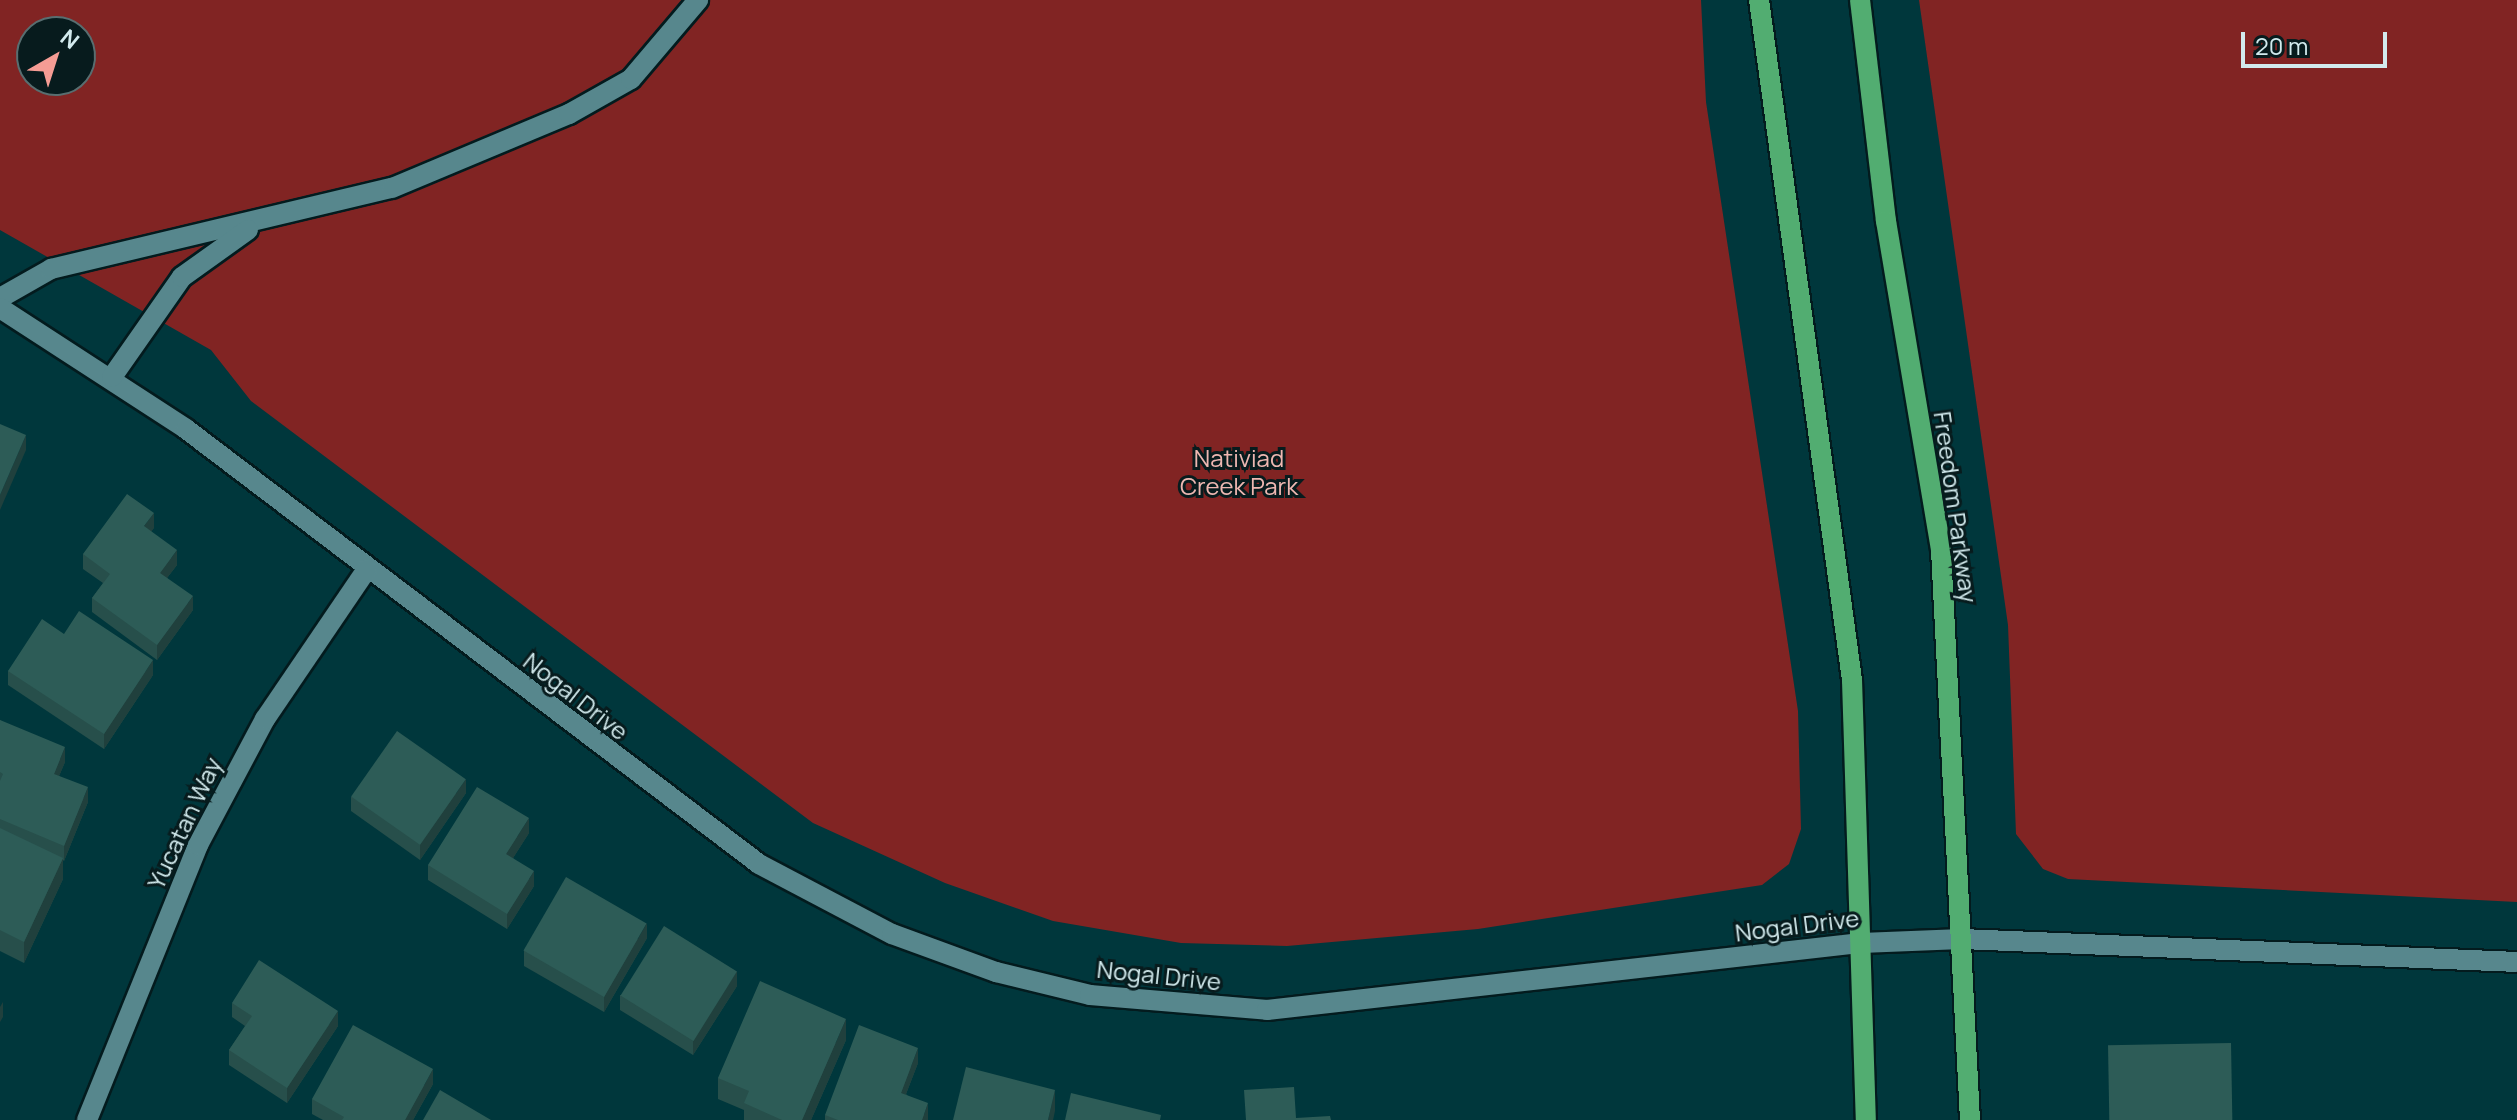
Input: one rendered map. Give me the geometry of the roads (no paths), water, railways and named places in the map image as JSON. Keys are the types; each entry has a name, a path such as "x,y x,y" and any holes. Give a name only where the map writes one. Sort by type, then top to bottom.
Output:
{"main road":[{"path":"1759,0 1852,680 1866,1120"},
{"name":"Freedom Parkway","path":"1860,0 1886,221 1941,550 1970,1120"}],"street":[{"path":"0,298 51,269 258,223 392,188 569,114 631,79 698,0"},
{"path":"112,377 182,277 258,223"},
{"name":"Nogal Drive","path":"0,308 112,377 759,864 892,934 996,972 1090,995 1267,1010 1369,1004 1861,943 1962,939 2517,962"},
{"name":"Yucatan Way","path":"90,1119 198,845 265,719 367,569"}],"park label":[{"name":"Nativiad Creek Park","path":"1239,472"}]}
